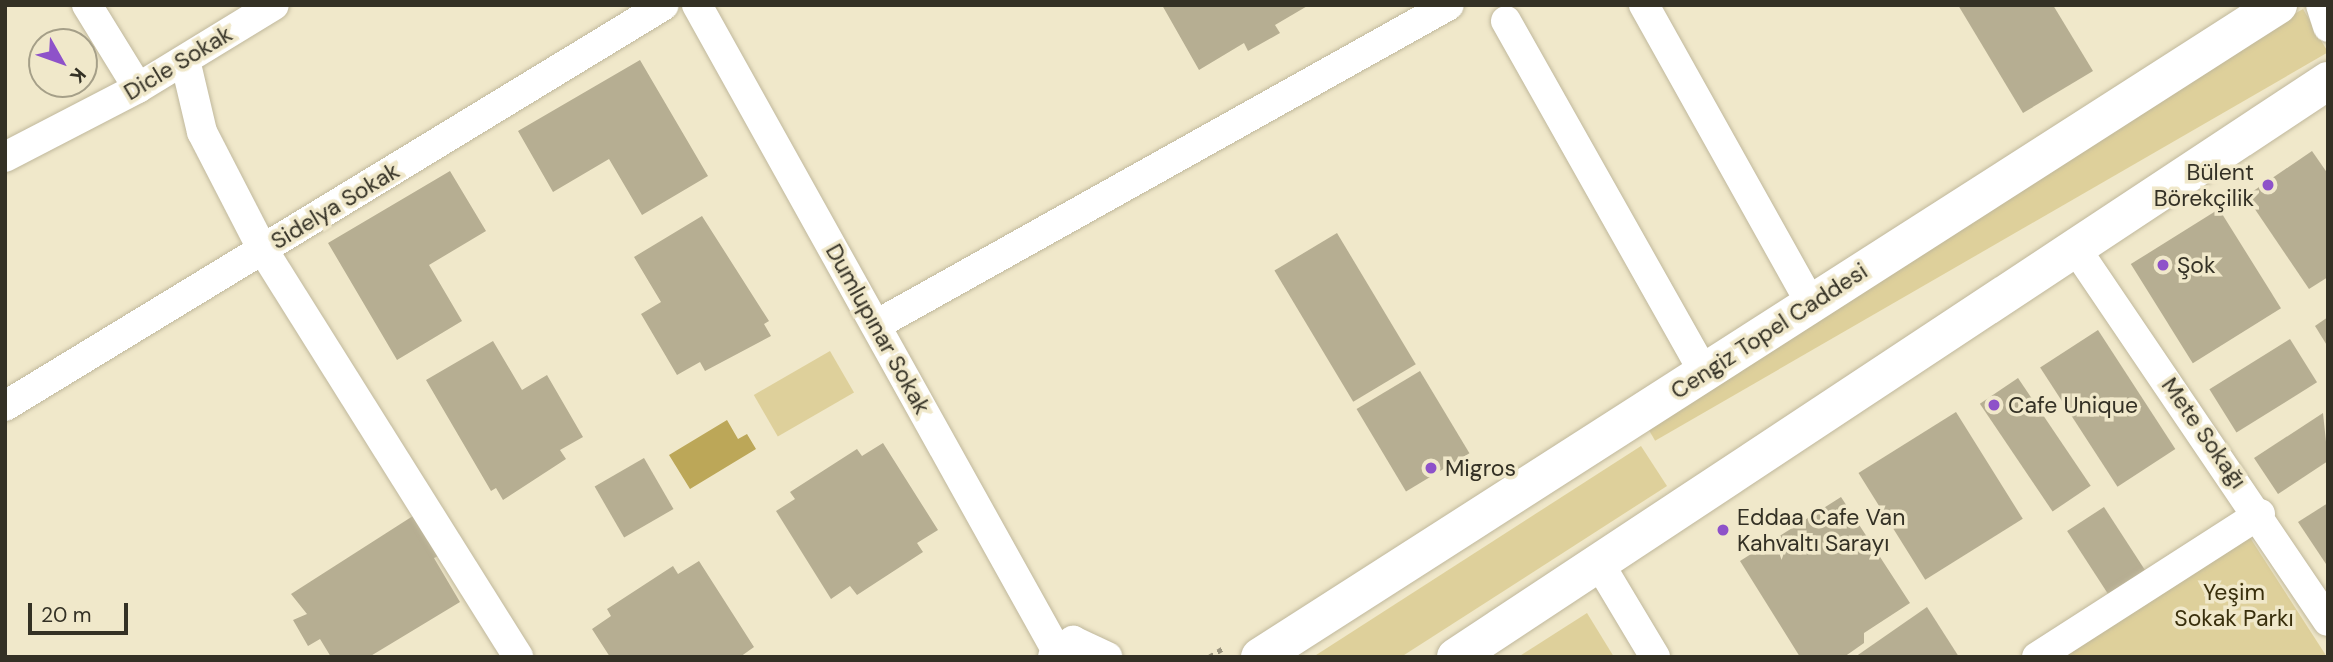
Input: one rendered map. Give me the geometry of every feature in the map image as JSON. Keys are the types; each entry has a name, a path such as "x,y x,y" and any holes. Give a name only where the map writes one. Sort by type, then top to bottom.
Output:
{"main road":[{"name":"Cengiz Topel Caddesi","path":"1259,657 2278,5"},
{"path":"1457,657 1600,565 2328,81"}],"street":[{"path":"87,5 138,88"},
{"name":"Dicle Sokak","path":"5,157 138,88 274,5"},
{"name":"Sidelya Sokak","path":"5,406 664,5"},
{"name":"Dumlupınar Sokak","path":"697,5 1056,655"},
{"path":"876,325 1449,5"},
{"path":"1644,5 1811,304"},
{"path":"2321,5 2328,27"},
{"path":"1506,21 1704,373"},
{"path":"185,60 202,132 263,250 518,657"},
{"name":"Mete Sokağı","path":"2076,249 2260,514 2328,621"},
{"path":"2037,657 2260,514"},
{"path":"1600,565 1655,657"},
{"path":"1056,655 1073,641 1107,657"}],"green space":[{"path":"2303,9 2328,52 1655,441 1630,398"},
{"path":"830,351 854,393 778,437 754,395"},
{"path":"1641,446 1667,486 1401,657 1313,657"},
{"name":"Yeşim Sokak Parkı","path":"2249,536 2327,657 2064,657"},
{"path":"1587,613 1614,657 1518,657"}],"shaded area":[{"path":"727,420 738,439 747,434 756,449 690,489 669,455"}],"building":[{"path":"1162,5 1309,5 1275,25 1280,33 1248,51 1244,43 1199,70"},
{"path":"1958,5 2053,5 2093,71 2023,113"},
{"path":"640,60 708,176 642,215 609,159 553,192 518,131"},
{"path":"2312,151 2328,174 2328,277 2309,289 2246,196"},
{"path":"450,171 486,231 429,265 462,321 397,360 328,243"},
{"path":"2219,209 2281,308 2193,363 2131,264"},
{"path":"702,216 769,321 764,324 771,336 705,371 700,362 677,375 641,314 661,302 634,257"},
{"path":"1337,233 1416,364 1353,402 1274,271"},
{"path":"2328,317 2328,347 2315,326"},
{"path":"2098,330 2175,449 2117,487 2040,368"},
{"path":"2290,339 2317,382 2236,433 2209,389"},
{"path":"493,341 522,390 547,375 583,437 560,450 566,459 503,500 496,488 491,491 426,380"},
{"path":"1420,371 1469,453 1406,491 1357,409"},
{"path":"2018,378 2091,486 2053,511 1980,404"},
{"path":"1956,412 2023,519 1925,580 1858,473"},
{"path":"2323,413 2328,461 2278,494 2254,458"},
{"path":"883,443 938,530 917,543 923,552 857,595 850,586 831,599 776,511 795,499 790,492 857,449 862,456"},
{"path":"644,458 674,509 624,538 595,487"},
{"path":"1841,497 1910,603 1864,633 1864,643 1844,657 1800,657 1740,561"},
{"path":"2328,503 2328,567 2298,522"},
{"path":"2104,507 2146,572 2109,596 2067,531"},
{"path":"416,514 445,553 434,558 460,602 369,657 331,657 320,639 308,646 293,620 307,614 291,594"},
{"path":"699,561 754,647 740,657 610,657 592,629 611,616 607,609 673,566 678,574"},
{"path":"1927,607 1959,657 1855,657"}],"place":[{"name":"Bülent Börekçilik","path":"2268,185"},
{"name":"Şok","path":"2163,265"},
{"name":"Cafe Unique","path":"1994,405"},
{"name":"Migros","path":"1431,468"},
{"name":"Eddaa Cafe Van Kahvaltı Sarayı","path":"1723,530"}]}
